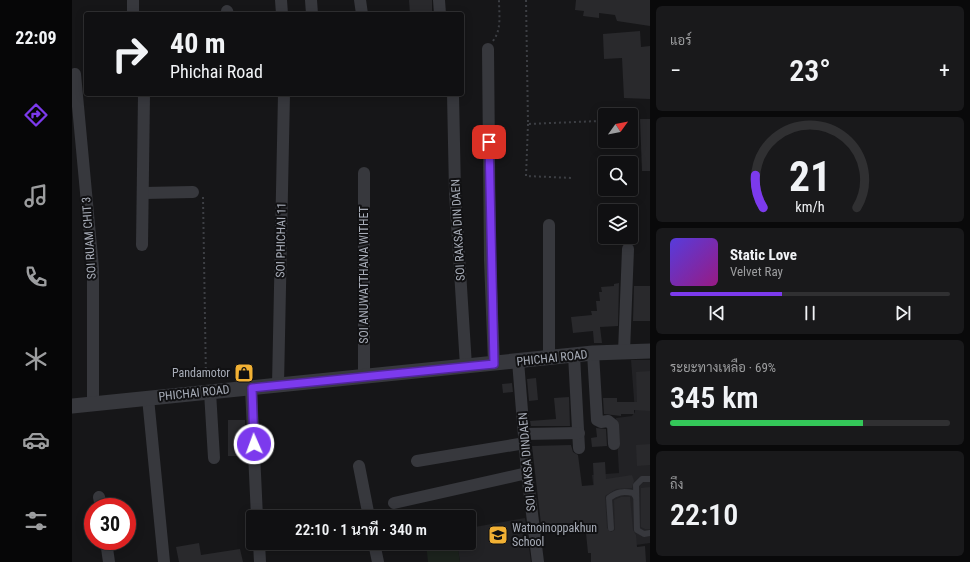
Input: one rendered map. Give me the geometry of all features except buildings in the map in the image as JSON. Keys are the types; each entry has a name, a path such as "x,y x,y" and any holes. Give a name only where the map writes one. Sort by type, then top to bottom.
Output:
{"street":[{"path":"133,0 133,12"},
{"path":"281,0 282,12"},
{"path":"311,0 312,12"},
{"path":"360,0 362,12"},
{"path":"439,0 440,12"},
{"path":"488,49 490,260 494,364"},
{"name":"SOI RUAM CHIT 3","path":"78,73 93,268 93,403"},
{"path":"142,245 144,193 144,96"},
{"name":"SOI PHICHAI 11","path":"278,385 284,96"},
{"name":"SOI RAKSA DIN DAEN","path":"453,96 455,192 466,366"},
{"name":"SOI ANUWATTHANA WITHET","path":"364,173 364,376"},
{"path":"144,193 198,192"},
{"path":"549,225 549,358"},
{"path":"624,352 628,249"},
{"name":"PHICHAI ROAD","path":"72,406 593,353 650,351"},
{"path":"593,353 597,420 601,422 608,421 613,425 614,444"},
{"path":"574,355 579,448"},
{"name":"SOI RAKSA DINDAEN","path":"518,361 527,473 538,562"},
{"path":"252,388 257,510"},
{"path":"208,392 214,458"},
{"path":"148,398 164,562"},
{"path":"417,462 525,439 579,433"},
{"path":"360,466 368,510"},
{"path":"394,503 527,473"},
{"path":"107,550 109,562"},
{"path":"259,550 260,562"},
{"path":"375,550 378,562"}],"lane":[{"path":"650,479 642,479 636,485 637,530 644,534 650,533"},
{"path":"611,528 609,498 615,493 625,491 633,493 636,497"}],"path":[{"path":"488,49 498,35 499,0"},
{"path":"526,0 528,124 526,176 573,178"},
{"path":"528,124 598,121"},
{"path":"198,192 208,392"}],"shaded area":[{"path":"631,360 650,360 650,543 601,550 592,475 619,473 616,418 632,416 635,412"},
{"name":"Watnoinoppakhun School","path":"525,518 531,562 460,562 458,550 476,550 476,527"},
{"path":"427,550 458,550 460,562 428,562"}],"place":[{"name":"Pandamotor","path":"244,373"},
{"name":"Watnoinoppakhun School","path":"498,535"}],"route":[{"path":"254,444 252,388 494,364 490,260 489,142"}]}
